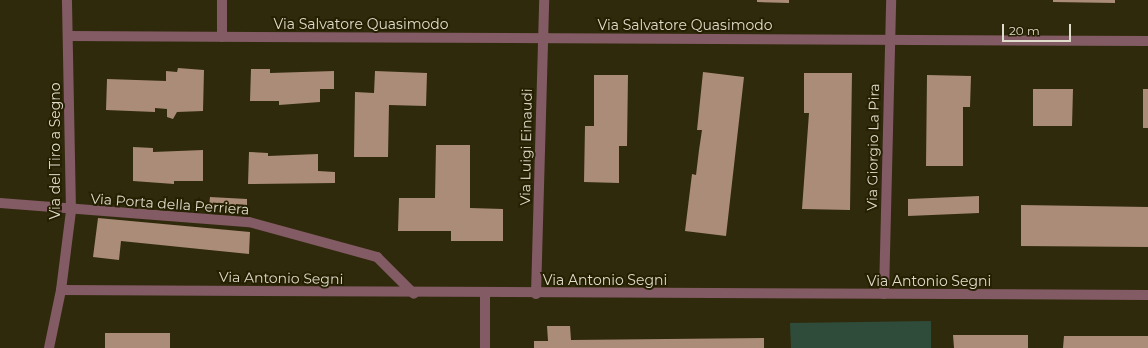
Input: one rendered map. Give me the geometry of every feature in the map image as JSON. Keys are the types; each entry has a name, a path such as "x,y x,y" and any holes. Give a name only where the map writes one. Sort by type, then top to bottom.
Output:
{"street":[{"name":"Via del Tiro a Segno","path":"49,348 61,290 71,211 67,0"},
{"path":"222,0 222,37"},
{"name":"Via Luigi Einaudi","path":"536,294 544,0"},
{"name":"Via Giorgio La Pira","path":"884,294 891,0"},
{"name":"Via Salvatore Quasimodo","path":"68,36 1148,41"},
{"name":"Via Porta della Perriera","path":"0,203 71,211 249,222 377,257 414,294"},
{"name":"Via Antonio Segni","path":"61,290 414,294 1148,295"},
{"path":"485,294 485,348"}],"green space":[{"path":"931,321 931,348 791,348 790,323"}],"building":[{"path":"757,0 789,0 789,3 757,2"},
{"path":"1053,0 1115,0 1115,3 1053,2"},
{"path":"178,68 204,70 203,111 177,112 173,119 167,117 167,109 155,108 155,112 106,110 107,79 166,81 166,71 177,72"},
{"path":"251,69 270,69 270,73 334,71 334,89 320,89 320,102 279,105 279,101 250,101"},
{"path":"375,71 427,73 426,106 389,105 388,157 354,157 355,92 374,93"},
{"path":"703,72 744,77 726,236 685,231 692,174 696,175 702,130 697,130"},
{"path":"804,73 852,73 850,210 802,209 809,113 804,113"},
{"path":"594,75 628,75 627,146 619,146 619,183 584,182 585,126 594,126"},
{"path":"927,75 971,76 970,107 963,107 963,166 926,166"},
{"path":"1033,89 1073,89 1072,126 1033,126"},
{"path":"1143,89 1148,89 1148,128 1143,128"},
{"path":"436,145 470,145 470,208 503,209 503,241 451,241 451,231 398,231 399,198 435,198"},
{"path":"133,147 153,148 153,152 203,150 203,181 174,181 174,184 133,181"},
{"path":"249,152 268,153 268,156 318,154 318,171 335,172 335,183 248,184"},
{"path":"979,196 979,213 908,216 908,199"},
{"path":"210,197 247,199 247,209 209,207"},
{"path":"1021,205 1148,207 1148,247 1021,246"},
{"path":"98,218 250,232 249,254 121,241 119,260 93,257"},
{"path":"547,326 570,326 571,340 764,338 764,348 534,348 534,341 548,341"},
{"path":"105,333 170,333 170,348 105,348"},
{"path":"953,335 1028,335 1028,348 954,348"},
{"path":"1064,336 1148,336 1148,348 1063,348"}]}
